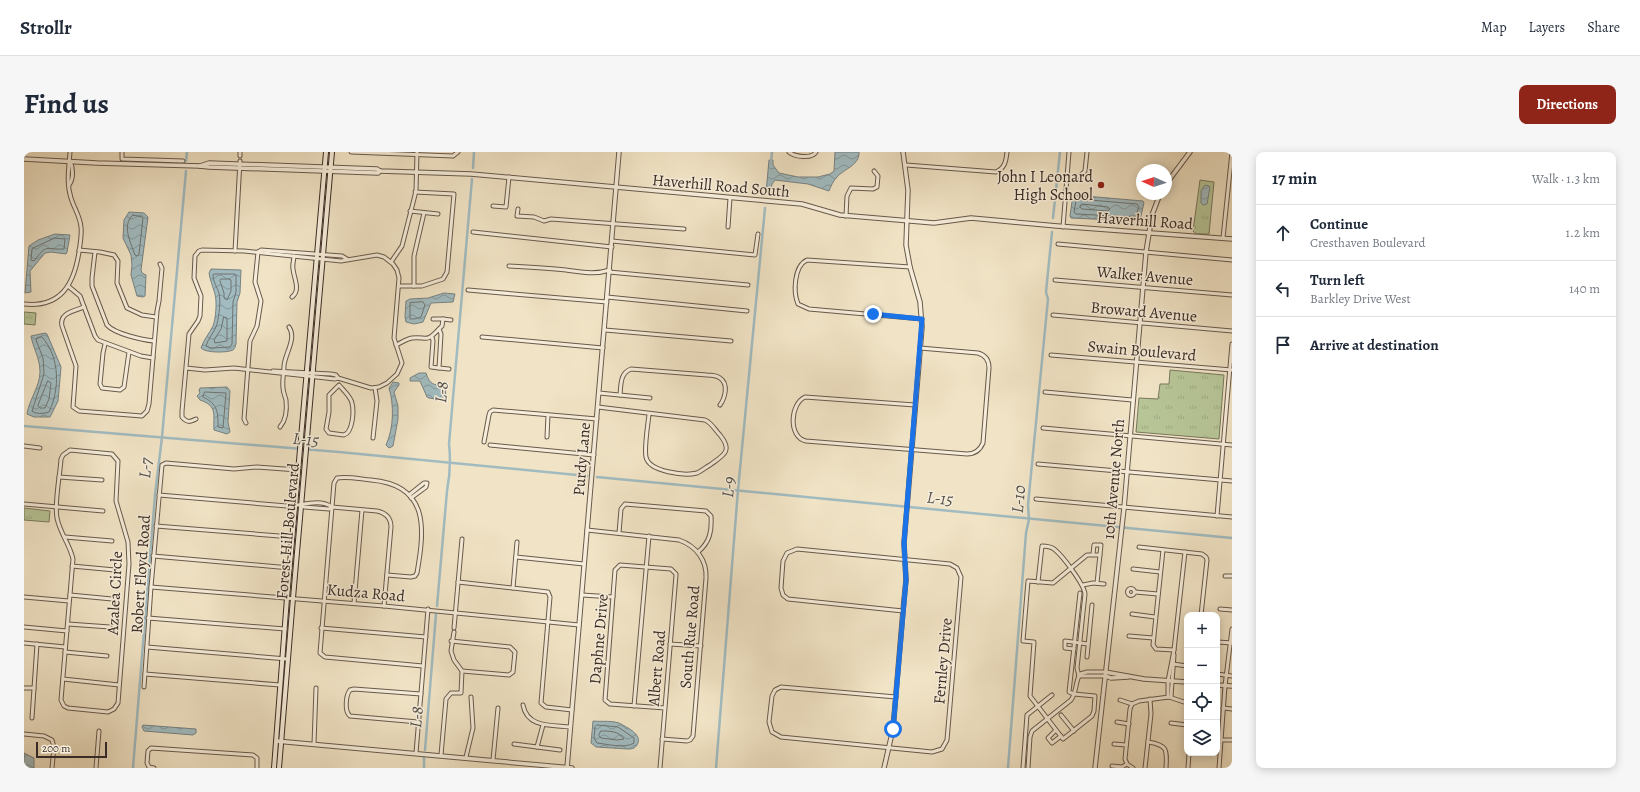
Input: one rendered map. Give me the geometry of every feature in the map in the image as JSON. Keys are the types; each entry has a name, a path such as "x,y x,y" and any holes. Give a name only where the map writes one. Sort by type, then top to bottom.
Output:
{"main road":[{"name":"Forest Hill Boulevard","path":"274,768 292,537 326,152"},
{"name":"Forest Hill Boulevard","path":"280,768 305,454 332,152"}],"street":[{"path":"24,304 34,305 47,302 60,294 68,286 75,272 81,234 81,223 71,196 69,185 68,174 70,152"},
{"path":"122,152 122,159 183,161"},
{"path":"351,152 417,153 453,156 458,152"},
{"name":"Purdy Lane","path":"567,768 619,152"},
{"path":"789,152 794,155 810,156 814,155 816,152"},
{"path":"884,768 893,729 906,580 904,543 922,319 918,294 906,245 908,190 906,165 903,152"},
{"path":"906,165 996,172 1002,170 1007,152"},
{"path":"1062,226 1069,152"},
{"path":"1066,183 1068,179 1080,176 1085,171 1087,152"},
{"path":"1172,176 1190,152"},
{"path":"1223,238 1232,152"},
{"path":"391,262 401,247 415,192 417,153"},
{"name":"Haverhill Road South","path":"24,159 200,166 209,163 240,164 378,173 380,171 416,172 509,177 802,204 833,214 846,216 938,224 971,218 1057,226"},
{"path":"236,251 240,164"},
{"path":"846,216 847,196 851,188 877,188 878,176 874,171"},
{"path":"493,206 506,207 509,177"},
{"path":"399,286 422,286 441,280 447,274 454,194 415,192"},
{"path":"728,227 730,198"},
{"name":"10th Avenue North","path":"1095,768 1124,508 1132,400 1148,232 1158,200"},
{"path":"518,209 517,216 536,217 544,221 551,219 684,229"},
{"path":"410,211 438,214"},
{"path":"414,286 414,258 424,213"},
{"name":"Haverhill Road","path":"1057,226 1232,238"},
{"path":"473,232 612,247"},
{"path":"612,242 755,255 758,234"},
{"path":"1058,244 1232,260"},
{"path":"79,250 112,254 116,258 117,282 128,309 142,315 156,317"},
{"path":"186,368 205,370 230,368 312,374 335,379 338,378 375,388 387,383 399,370 402,363 394,338 399,274 391,262 384,257 377,255 347,259 342,256 322,257 258,252 199,251 195,256 194,278 200,296 200,316 189,334 186,368 182,417 186,421 190,422 196,419"},
{"path":"95,252 92,282 107,325 112,330 134,338 154,341"},
{"path":"246,423 244,419 250,341 258,326 261,301 255,282 258,252"},
{"path":"292,297 296,294 293,266 294,254"},
{"path":"910,266 809,260 802,263 799,267 796,285 797,301 800,306 807,309 922,319"},
{"path":"84,307 66,314 62,318 61,323 76,363 73,405 76,410 134,416 144,415 149,406 156,317 160,301 162,268 160,264"},
{"path":"509,266 567,270 587,274 610,271 748,285"},
{"name":"Walker Avenue","path":"1055,280 1232,295"},
{"path":"68,286 79,295 96,338 99,341 141,356 153,358"},
{"path":"468,290 747,310"},
{"name":"Broward Avenue","path":"1053,315 1232,331"},
{"path":"434,319 451,320"},
{"path":"396,345 411,338 426,339 432,337 442,326 443,320"},
{"path":"280,426 285,421 286,400 282,389 286,354 292,338 292,332 289,328"},
{"path":"439,330 441,334 439,368"},
{"path":"604,330 731,341"},
{"path":"432,337 431,367 448,369"},
{"path":"482,337 603,348"},
{"path":"105,344 100,384 102,388 120,390 123,388 129,352"},
{"path":"1217,516 1226,408 1231,370 1232,344"},
{"path":"915,405 809,397 802,399 797,404 794,418 794,432 798,437 804,440 968,454 976,452 981,448 983,443 989,364 984,356 978,353 920,348"},
{"name":"Swain Boulevard","path":"1051,355 1231,370"},
{"path":"620,395 623,375 626,371 631,369 711,375 720,378 724,384 724,399 720,405"},
{"path":"339,385 351,400 353,416 348,433 344,435 329,433 326,429 330,394 339,385"},
{"path":"374,438 377,401 375,388"},
{"path":"1045,392 1132,400"},
{"path":"599,393 650,398"},
{"path":"598,407 705,420 710,423 725,441 727,448 725,454 698,473 660,470 655,468 650,464 646,456 649,414"},
{"path":"1226,408 1232,409"},
{"path":"484,442 489,415 493,410 597,419"},
{"path":"547,437 548,415"},
{"path":"1043,428 1232,445"},
{"path":"490,444 594,455"},
{"path":"24,446 40,448"},
{"name":"Azalea Circle","path":"70,450 107,453 116,457 118,461 116,501 128,542 129,564 118,703 111,711 68,708 64,706 61,700 70,601 72,555 57,518 57,507 61,459 66,452 70,450"},
{"name":"Robert Floyd Road","path":"144,687 158,495 161,466 163,463 234,468 257,467 298,470"},
{"path":"1038,464 1232,481"},
{"path":"59,477 102,480"},
{"path":"387,575 411,577 415,576 418,572 422,526 418,510 410,496 399,487 386,482 337,478 334,483 319,651 322,656 423,666"},
{"path":"424,483 427,483 426,488 410,496 424,483"},
{"path":"158,495 295,506 308,503 382,512 387,516 390,522 384,606"},
{"path":"1036,499 1232,517"},
{"path":"24,504 103,511"},
{"path":"587,530 619,534 649,536 679,540 688,544 698,552 706,545 709,539 712,518 709,513 627,504 622,506 619,534"},
{"path":"354,603 362,510"},
{"path":"156,526 292,537"},
{"path":"634,706 649,536"},
{"path":"65,537 112,541"},
{"path":"454,628 462,539"},
{"path":"513,588 517,542"},
{"path":"1093,554 1094,545 1101,546 1097,583"},
{"path":"1038,582 1042,546 1053,548 1083,585 1085,594 1077,668 1079,676"},
{"path":"1139,548 1202,554 1207,559 1201,612"},
{"path":"903,611 790,600 784,596 782,591 782,575 784,557 788,552 795,550 904,560"},
{"path":"1163,550 1153,645 1155,648 1174,652"},
{"name":"South Rue Road","path":"662,739 687,741 692,738 706,575 704,563 698,552"},
{"path":"1169,697 1185,552"},
{"path":"1080,593 1069,692 1074,694 1095,696 1093,714 1063,739 1031,699 1029,694 1034,642 1023,642 1028,581 1052,583 1088,555 1100,555"},
{"path":"153,556 290,568"},
{"path":"516,557 584,564"},
{"name":"Fernley Drive","path":"888,747 937,751 944,747 947,740 961,579 960,572 957,568 950,564 904,560"},
{"name":"Daphne Drive","path":"646,567 622,564 617,567 613,597 605,700 610,704 665,708"},
{"path":"72,566 115,570"},
{"name":"Albert Road","path":"646,567 674,571 676,576 660,768"},
{"path":"1133,569 1160,572"},
{"path":"1225,576 1232,576"},
{"path":"458,582 548,592 550,597 541,703 546,707 572,710"},
{"path":"1083,585 1097,583 1104,584"},
{"name":"Kudza Road","path":"151,587 428,609 579,625"},
{"path":"1135,592 1158,594"},
{"path":"70,595 112,599"},
{"path":"582,595 613,597"},
{"path":"24,597 70,601"},
{"path":"1087,657 1092,605"},
{"path":"416,753 428,609"},
{"path":"1220,609 1232,610"},
{"path":"1132,614 1155,617"},
{"path":"1083,616 1091,616"},
{"path":"148,618 285,629"},
{"path":"68,624 110,627"},
{"path":"24,627 67,631"},
{"path":"321,628 426,637"},
{"path":"1219,768 1225,686 1232,629"},
{"path":"441,755 446,699 452,693 461,693 462,671 453,657 452,641 454,632"},
{"path":"1129,636 1153,638"},
{"path":"452,641 513,649 515,654 512,673 508,675 462,671"},
{"path":"1074,649 1065,648 1065,641 1088,644"},
{"path":"1220,642 1231,643"},
{"path":"24,643 66,647"},
{"path":"32,718 37,644"},
{"path":"670,644 701,646"},
{"path":"147,647 288,659"},
{"path":"65,652 107,656"},
{"path":"1173,664 1184,666"},
{"path":"1028,768 1031,734 1071,700 1074,694 1076,681 1082,673 1105,674 1122,678 1131,676 1184,682"},
{"path":"145,674 280,685"},
{"path":"1220,674 1232,676"},
{"path":"63,679 119,685"},
{"path":"1220,685 1232,686"},
{"path":"888,747 778,736 772,732 770,727 770,710 773,693 778,688 785,686 896,697"},
{"path":"24,688 34,688"},
{"path":"314,744 316,688"},
{"path":"418,722 349,715 346,711 349,691 354,688 421,694"},
{"path":"1023,768 1027,715 1052,695"},
{"path":"466,757 473,728 471,697"},
{"path":"1133,768 1127,764 1125,759 1128,724 1132,704 1137,701 1169,697 1184,703"},
{"path":"1145,768 1151,714 1150,699"},
{"path":"1120,700 1132,704"},
{"path":"523,705 524,711 529,718 536,723 570,727"},
{"path":"493,760 498,708"},
{"path":"1223,708 1232,709"},
{"path":"1061,716 1074,731"},
{"path":"1117,722 1128,724"},
{"path":"1171,723 1184,725"},
{"path":"537,747 543,725"},
{"path":"1056,730 1048,738 1052,743 1061,736"},
{"path":"96,768 98,731"},
{"path":"24,734 44,736 52,740 54,747 52,768"},
{"path":"1221,740 1232,740"},
{"path":"276,741 466,757 572,768"},
{"path":"1148,742 1159,744 1165,748 1167,753 1166,768"},
{"path":"514,744 560,750"},
{"path":"1114,744 1126,745"},
{"path":"154,768 148,766 148,751 150,749 253,755 256,757 258,768"},
{"path":"1188,768 1189,756"},
{"path":"1112,766 1120,767 1127,764"}],"green space":[{"path":"1200,180 1214,182 1209,234 1196,234 1193,231"},
{"path":"24,312 36,313 35,325 24,324"},
{"path":"1170,370 1224,375 1219,439 1136,432 1139,398 1158,399 1160,384 1169,384"},
{"path":"24,508 50,511 49,522 24,520"}],"water":[{"path":"835,152 859,152 859,156 854,164 840,174 832,184 829,191 808,184 775,180 772,184 770,194 766,193 769,160 773,160 773,165 779,173 798,177 818,177 830,174 834,171"},
{"path":"1207,185 1210,187 1207,204 1203,205 1201,203 1201,191 1204,186"},
{"path":"1073,195 1143,201 1144,203 1140,220 1071,218"},
{"path":"129,212 144,213 148,217 141,270 142,273 146,275 145,296 143,297 137,296 131,275 131,255 123,238 124,220"},
{"path":"55,234 70,235 66,254 51,252 45,253 30,271 31,292 25,293 29,246 38,240"},
{"path":"211,269 241,270 240,293 237,302 236,344 234,349 230,351 211,352 201,348 214,323 216,297 209,273"},
{"path":"444,293 455,294 453,302 431,303 423,322 414,324 406,322 406,301 410,299 428,298"},
{"path":"45,333 47,334 61,367 58,401 50,417 34,417 27,414 40,377 40,372 39,362 31,336"},
{"path":"419,373 426,373 433,384 437,385 440,382 445,383 446,401 427,397 420,381 410,381 410,378"},
{"path":"393,382 399,383 394,392 398,406 398,419 393,446 389,448 386,445 392,424 392,401 389,388"},
{"path":"227,387 230,391 228,422 230,432 227,434 214,430 214,415 212,408 206,402 200,400 197,396 200,393 200,388"},
{"path":"593,721 621,724 636,734 638,737 637,745 630,749 596,747 591,743"},
{"path":"143,725 196,729 196,733 193,735 144,731 142,727"},
{"path":"24,753 34,758 34,768 24,768"}],"waterway":[{"name":"L-7","path":"186,161 187,152"},
{"name":"L-8","path":"473,168 474,152"},
{"name":"L-9","path":"771,162 772,152"},
{"name":"L-10","path":"1053,218 1060,152"},
{"name":"L-7","path":"133,768 155,495 162,437 186,171"},
{"name":"L-8","path":"437,606 449,474 449,444 472,179"},
{"name":"L-9","path":"716,768 738,490 765,208"},
{"name":"L-10","path":"1008,768 1026,533 1029,519 1028,505 1048,299 1046,292 1052,232"},
{"name":"L-15","path":"24,426 339,452 587,476"},
{"name":"L-15","path":"597,477 1232,538"},
{"name":"L-8","path":"425,750 436,614"},
{"name":"L-8","path":"424,757 424,768"}],"place":[{"name":"John I Leonard High School","path":"1101,185"}],"route":[{"path":"873,314 922,319 904,543 906,580 893,729"}]}
